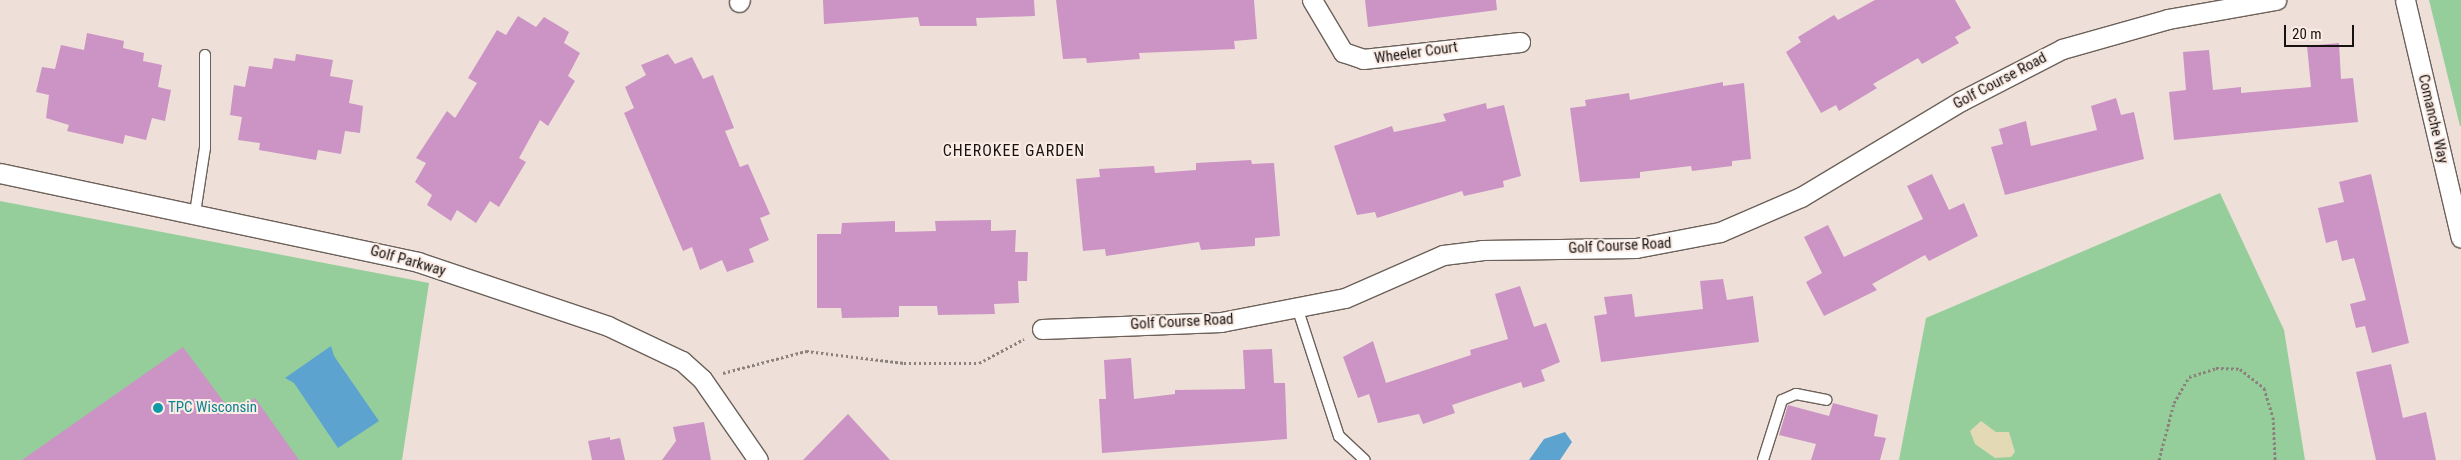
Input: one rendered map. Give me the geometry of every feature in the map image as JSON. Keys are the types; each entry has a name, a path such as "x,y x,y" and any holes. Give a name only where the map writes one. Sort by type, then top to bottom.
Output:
{"street":[{"name":"Wheeler Court","path":"1312,0 1343,52 1363,59 1520,42"},
{"name":"Golf Course Road","path":"1042,329 1221,322 1345,298 1443,255 1636,248 1720,232 1801,197 1961,101 2062,49 2150,23 2276,0"},
{"name":"Comanche Way","path":"2405,0 2461,238"},
{"name":"Golf Parkway","path":"0,173 418,262 638,338 682,361 702,379 758,460"}],"lane":[{"path":"196,214 205,148 205,55"},
{"path":"1298,308 1339,436 1365,460"},
{"path":"1764,460 1782,400 1796,394 1826,400"}],"path":[{"path":"702,379 806,351 904,363 979,363 1042,329"},
{"path":"2159,460 2174,403 2190,377 2216,368 2240,369 2264,388 2274,417 2276,460"}],"green space":[{"path":"2429,0 2461,0 2461,126 2460,126"},
{"path":"2220,193 2284,330 2305,460 1899,460 1926,318"},
{"name":"TPC Wisconsin","path":"0,201 429,283 402,460 0,460"}],"sand":[{"path":"1981,421 1996,432 2009,432 2015,452 2011,457 1995,458 1975,444 1970,431"}],"water":[{"path":"331,346 334,356 379,421 338,448 294,383 285,378"},
{"path":"1565,432 1572,442 1560,460 1529,460 1544,439"}],"building":[{"path":"823,0 1034,0 1035,16 976,18 977,26 920,26 918,17 824,24"},
{"path":"1056,0 1254,0 1257,39 1234,41 1235,49 1139,53 1140,59 1087,63 1086,58 1063,59"},
{"path":"1365,0 1496,0 1497,10 1368,27"},
{"path":"1875,0 1955,0 1971,28 1955,37 1959,43 1922,64 1918,58 1873,84 1877,88 1839,111 1836,105 1821,113 1786,52 1801,42 1798,37 1834,15 1838,20"},
{"path":"518,16 536,27 544,17 569,32 564,43 580,53 568,76 575,81 548,126 540,120 519,158 526,162 499,207 490,201 476,223 457,210 451,221 427,205 432,195 415,182 426,163 416,158 447,111 455,118 477,83 468,78 497,30 506,35"},
{"path":"87,33 124,41 123,48 144,53 143,61 162,65 158,87 171,90 165,121 152,118 146,140 125,135 123,144 67,131 69,125 46,118 49,95 36,92 42,67 55,69 61,45 84,50"},
{"path":"2339,43 2341,79 2353,78 2358,122 2174,140 2169,92 2186,90 2183,52 2209,50 2213,90 2241,87 2241,93 2311,87 2307,46"},
{"path":"296,54 333,60 330,76 353,80 349,103 363,106 360,133 345,131 341,154 318,150 316,160 259,150 260,143 238,140 242,117 230,115 234,85 245,87 249,66 272,69 274,58 295,61"},
{"path":"668,54 675,64 692,57 703,79 713,75 734,128 725,131 740,167 748,164 770,214 760,218 769,240 749,249 754,262 727,272 722,260 700,270 692,247 683,251 624,113 634,108 625,87 646,75 641,65"},
{"path":"1723,82 1723,86 1744,83 1751,159 1732,161 1732,166 1692,171 1691,166 1640,172 1640,178 1580,182 1570,108 1586,106 1585,100 1629,93 1630,100"},
{"path":"2116,98 2121,115 2134,112 2144,159 2005,195 1991,147 2003,144 1999,129 2026,121 2031,146 2097,130 2091,106"},
{"path":"1486,103 1487,109 1504,105 1521,176 1503,181 1504,187 1464,196 1462,191 1377,218 1375,212 1357,215 1334,146 1392,126 1394,132 1446,121 1443,114"},
{"path":"1251,160 1252,164 1274,163 1280,236 1255,238 1255,246 1201,250 1199,242 1106,256 1105,249 1083,251 1076,179 1100,177 1099,169 1154,166 1155,173 1196,170 1196,163"},
{"path":"1932,174 1949,210 1964,203 1978,236 1929,261 1925,255 1872,284 1877,290 1824,316 1806,282 1822,273 1804,237 1828,225 1844,257 1923,219 1907,186"},
{"path":"2371,174 2409,343 2372,353 2365,326 2356,328 2350,304 2366,300 2354,258 2342,261 2337,240 2326,243 2318,208 2344,202 2339,182"},
{"path":"991,220 991,231 1016,230 1015,252 1028,252 1027,281 1018,281 1019,303 994,304 995,314 938,315 937,306 899,306 899,317 842,318 841,308 817,308 817,234 841,234 842,223 895,221 895,232 936,231 935,221"},
{"path":"1723,279 1727,300 1753,296 1759,342 1601,362 1594,316 1607,314 1604,297 1632,294 1635,317 1703,309 1700,281"},
{"path":"1520,286 1534,327 1546,323 1560,362 1541,370 1545,381 1523,388 1521,382 1452,405 1455,413 1423,424 1419,414 1378,423 1369,394 1358,398 1343,357 1373,341 1386,383 1471,355 1470,350 1508,339 1495,294"},
{"name":"TPC Wisconsin","path":"183,347 232,413 255,398 299,460 22,460"},
{"path":"1272,349 1274,383 1285,383 1287,439 1102,453 1099,399 1106,399 1104,360 1131,358 1134,399 1175,394 1175,390 1245,389 1243,350"},
{"path":"2391,364 2403,418 2426,412 2436,460 2376,460 2356,372"},
{"path":"1833,403 1878,415 1874,436 1886,438 1880,460 1811,460 1816,444 1779,435 1788,405 1829,416"},
{"path":"848,414 890,460 803,460"},
{"path":"704,422 711,460 662,460 676,441 673,427"},
{"path":"610,437 610,440 620,438 625,460 592,460 588,441"}],"place":[{"name":"TPC Wisconsin","path":"158,408"}],"district":[{"name":"CHEROKEE GARDEN","path":"1014,151"}]}
